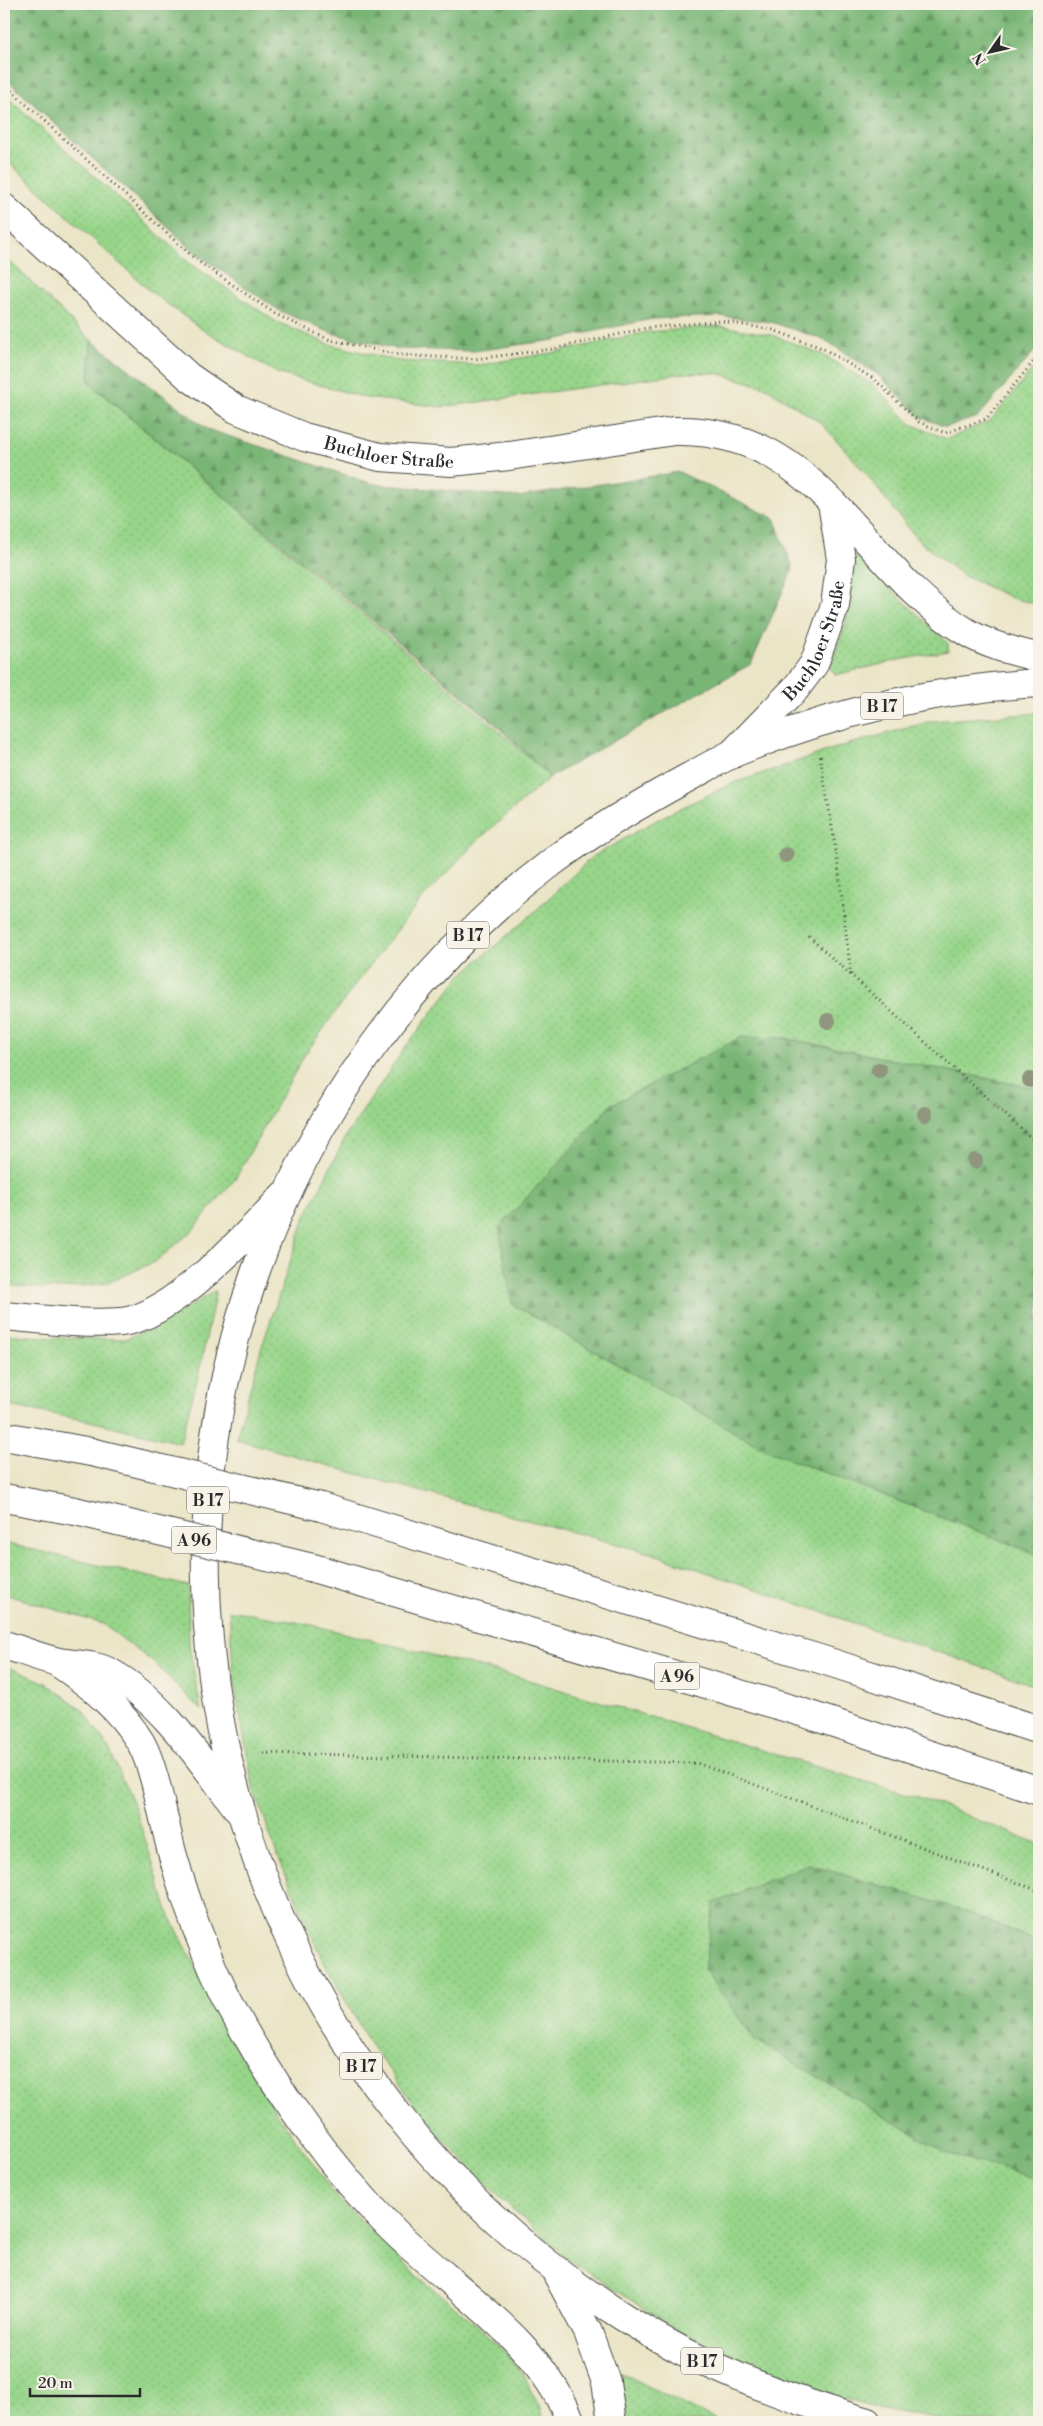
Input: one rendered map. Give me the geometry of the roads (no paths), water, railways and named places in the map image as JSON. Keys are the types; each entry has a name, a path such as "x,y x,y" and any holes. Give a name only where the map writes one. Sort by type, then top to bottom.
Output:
{"main road":[{"name":"Buchloer Straße","path":"4,208 189,377 236,408 304,438 380,457 451,462 509,456 629,437 697,431 740,439 763,449 812,483 870,541 910,586 946,618 991,646 1039,658"},
{"name":"Buchloer Straße","path":"731,755 796,688 814,664 835,605 841,560 832,503"},
{"name":"B 17","path":"864,2422 781,2395 702,2361 626,2319 555,2270 516,2239 444,2169 394,2112 350,2050 324,2008 282,1926 260,1873 240,1812 225,1752 212,1678 206,1603 206,1528 212,1453 224,1379 244,1306 284,1195 329,1112 363,1059 401,1009 442,962 486,917 534,876 584,838 637,805 731,755 815,724 878,706 942,693 1039,683"},
{"path":"4,1316 123,1322 145,1314 187,1288 236,1247 284,1195"},
{"path":"4,1436 91,1452 321,1507 823,1660 1039,1730"},
{"name":"A 96","path":"4,1498 75,1511 313,1568 801,1712 1039,1791"},
{"path":"4,1645 57,1662 90,1666 110,1672 153,1705 174,1728 240,1812"},
{"path":"57,1662 92,1686 118,1711 142,1745 190,1912 210,1962 241,2026 292,2105 357,2190 388,2225 422,2258 490,2316 533,2358 551,2382 571,2422"},
{"name":"B 17","path":"555,2270 588,2332 606,2382 612,2422"}]}
